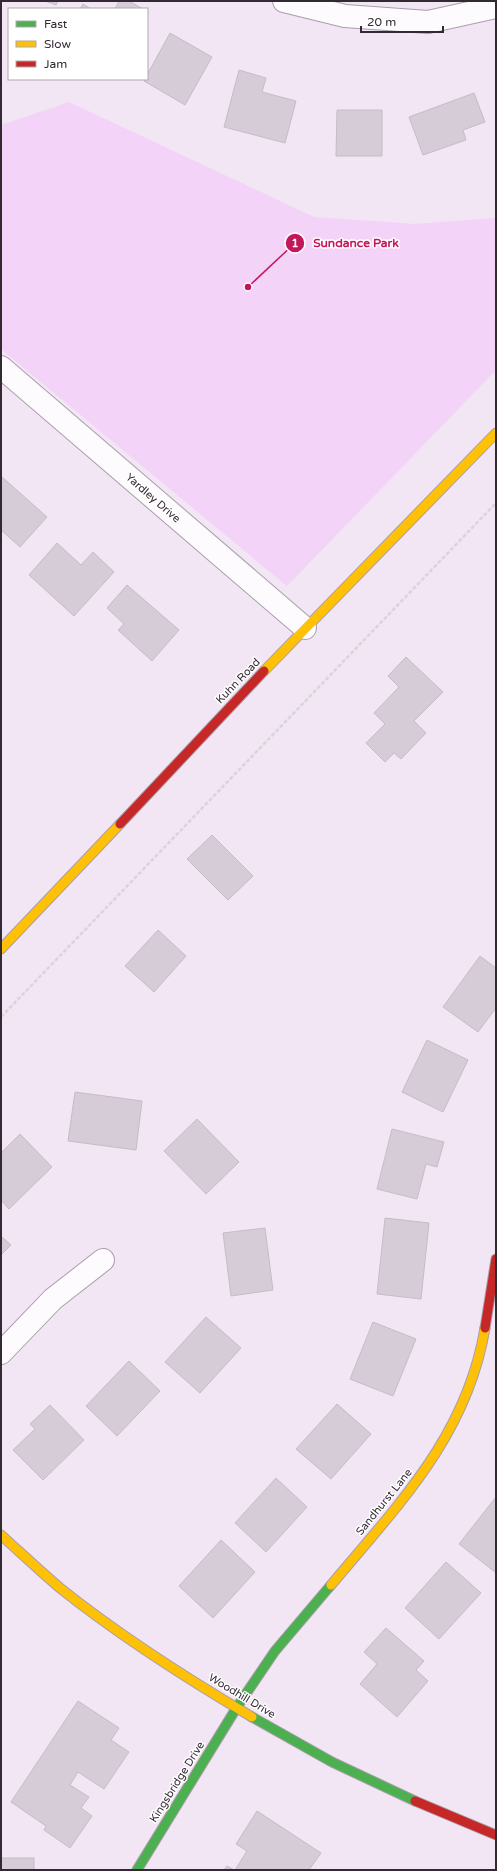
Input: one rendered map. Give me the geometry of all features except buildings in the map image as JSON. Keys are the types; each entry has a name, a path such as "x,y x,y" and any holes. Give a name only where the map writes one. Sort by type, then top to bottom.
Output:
{"street":[{"path":"284,1 350,17 428,22 496,7"},
{"name":"Yardley Drive","path":"1,367 305,628"},
{"name":"Kuhn Road","path":"1,948 305,628 496,433"},
{"name":"Sandhurst Lane","path":"237,1707 289,1633 413,1488 452,1427 469,1390 481,1351 496,1258"},
{"path":"1,1353 53,1299 103,1260"},
{"name":"Woodhill Drive","path":"1,1535 78,1602 177,1672 297,1744 414,1802 496,1835"},
{"name":"Kingsbridge Drive","path":"137,1870 237,1707"}],"path":[{"path":"1,1017 496,503"}],"shaded area":[{"path":"69,102 314,217 415,224 496,218 496,370 287,586 1,349 1,125"}],"traffic: fast":[{"path":"137,1870 237,1707 275,1651 331,1585"},
{"path":"252,1717 332,1762 415,1801"}],"traffic: slow":[{"path":"264,671 496,433"},
{"path":"1,949 120,824"},
{"path":"331,1585 404,1497 446,1436 463,1402 476,1367 485,1328"},
{"path":"1,1535 60,1588 106,1623 178,1672 252,1717"}],"traffic: jam":[{"path":"120,824 264,671"},
{"path":"485,1328 496,1259"},
{"path":"415,1801 496,1835"}],"place":[{"name":"Sundance Park","path":"248,287"}]}
